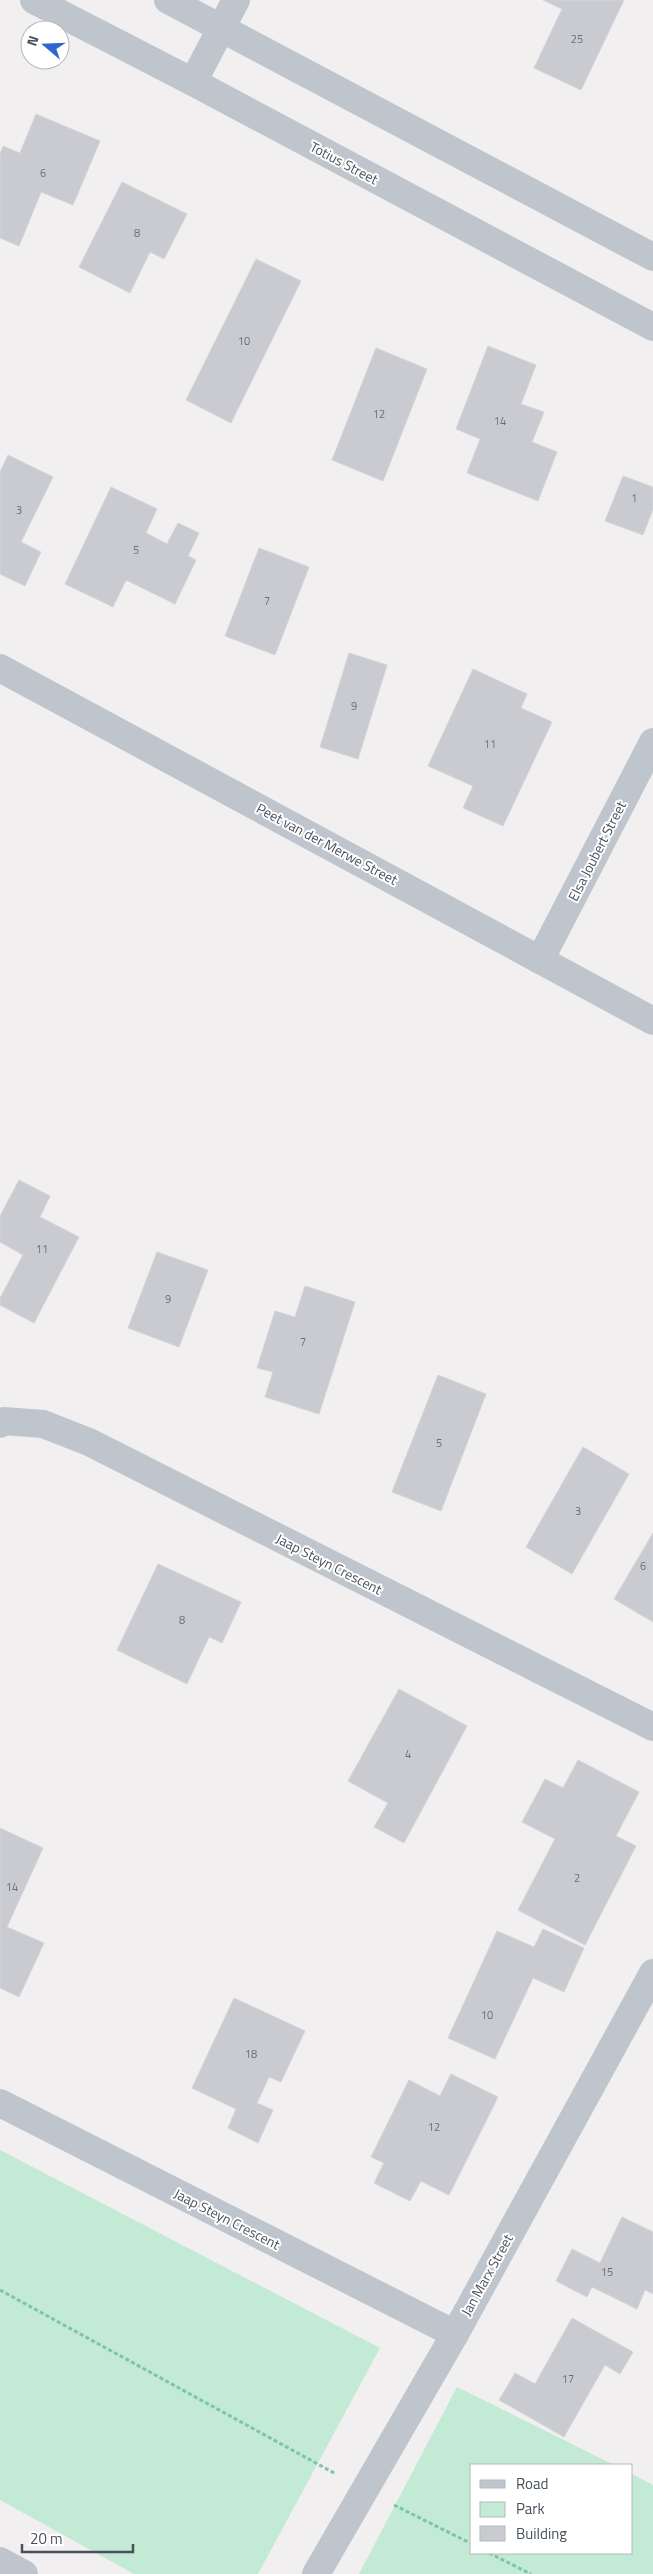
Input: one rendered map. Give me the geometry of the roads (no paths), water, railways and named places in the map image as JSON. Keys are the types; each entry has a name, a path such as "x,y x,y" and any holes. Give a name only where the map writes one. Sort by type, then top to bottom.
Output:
{"street":[{"name":"Totius Street","path":"34,0 193,82 653,327"},
{"path":"168,0 653,257"},
{"path":"193,82 236,0"},
{"name":"Peet van der Merwe Street","path":"0,668 653,1021"},
{"name":"Elsa Joubert Street","path":"540,960 653,742"},
{"name":"Jaap Steyn Crescent","path":"0,1424 4,1421 43,1424 89,1442 653,1727"},
{"name":"Jan Marx Street","path":"316,2574 455,2334 653,1973"},
{"name":"Jaap Steyn Crescent","path":"0,2103 455,2334"},
{"path":"0,2561 24,2574"}]}
